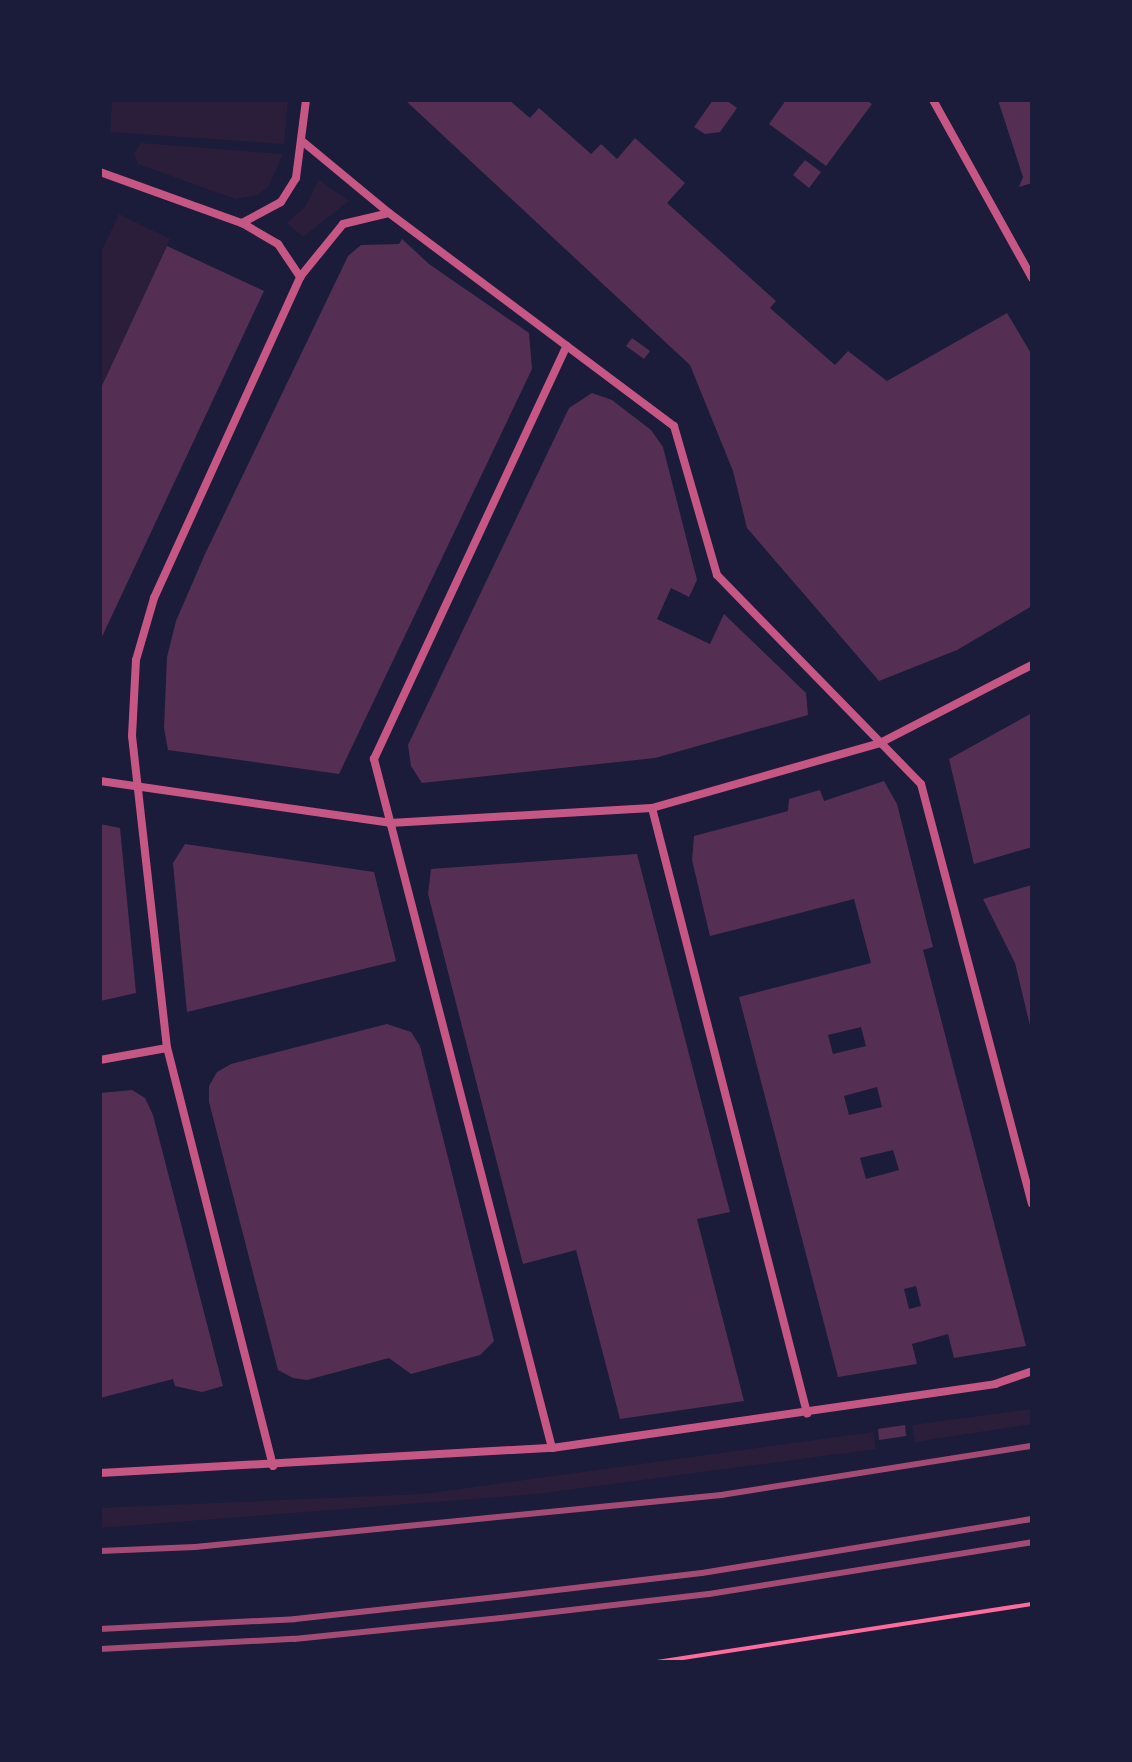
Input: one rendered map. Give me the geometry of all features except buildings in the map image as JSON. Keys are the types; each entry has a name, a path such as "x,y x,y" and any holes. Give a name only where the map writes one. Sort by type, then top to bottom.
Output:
{"street":[{"path":"242,223 281,202 296,178 306,100"},
{"path":"933,100 1032,278"},
{"path":"302,141 389,213 674,426 717,575 921,784 1032,1204"},
{"path":"100,172 242,223 278,244 300,277"},
{"path":"273,1466 167,1048 132,736 136,660 154,598 300,277 343,224 389,213"},
{"path":"552,1448 374,759 567,346"},
{"path":"100,781 139,790 390,823 652,808 880,743 1032,665"},
{"path":"652,808 807,1413"},
{"path":"100,1060 167,1048"},
{"path":"100,1473 273,1466 552,1448 995,1384 1032,1371"}],"path":[{"path":"657,1662 1032,1604"}],"shaded area":[{"path":"112,100 288,100 284,144 110,132"},
{"path":"141,143 283,154 269,186 257,195 235,199 138,164 134,154"},
{"path":"319,180 349,201 303,237 287,223 305,207"},
{"path":"119,214 170,239 100,390 100,254"},
{"path":"1032,1409 1032,1424 915,1442 912,1425"},
{"path":"873,1432 876,1449 537,1494 100,1528 100,1508 423,1494"}],"railway":[{"path":"100,1551 195,1547 721,1495 1032,1446"},
{"path":"100,1629 295,1619 702,1573 1032,1519"},
{"path":"100,1649 294,1639 501,1618 709,1594 1032,1542"}]}
